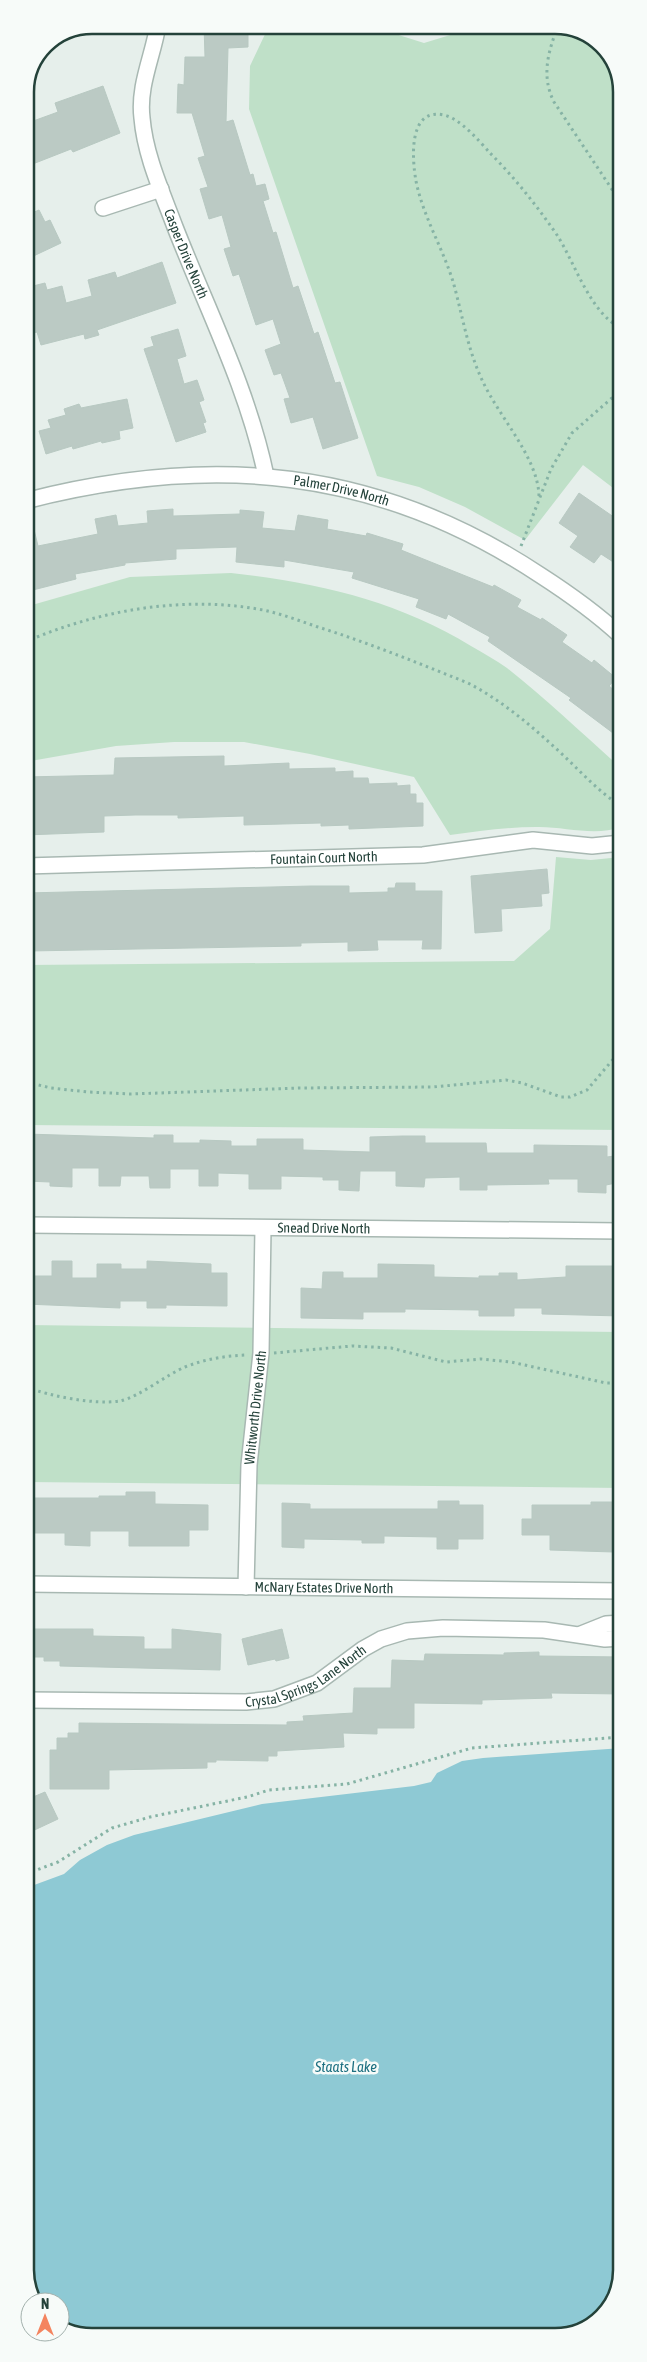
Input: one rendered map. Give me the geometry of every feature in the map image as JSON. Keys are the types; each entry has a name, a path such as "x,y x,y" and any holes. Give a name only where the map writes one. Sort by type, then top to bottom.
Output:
{"street":[{"name":"Casper Drive North","path":"156,34 141,104 145,138 161,189 197,283 214,319 259,444 266,476"},
{"path":"103,208 161,189"},
{"name":"Palmer Drive North","path":"34,499 74,488 126,479 200,474 266,476 315,482 372,495 423,512 470,533 520,562 571,596 613,630"},
{"name":"Fountain Court North","path":"34,866 423,855 533,840 592,846 613,844"},
{"name":"Snead Drive North","path":"34,1225 613,1231"},
{"name":"Whitworth Drive North","path":"246,1587 249,1465 261,1353 263,1228"},
{"name":"McNary Estates Drive North","path":"34,1584 613,1591"},
{"name":"Crystal Springs Lane North","path":"581,1634 606,1624 613,1624"},
{"name":"Crystal Springs Lane North","path":"34,1700 246,1702 281,1697 318,1683 363,1649 382,1638 407,1631 443,1628 544,1630 613,1639"}],"path":[{"path":"555,34 546,70 547,89 613,191"},
{"path":"540,496 537,475 490,396 478,372 464,331 454,286 421,196 414,160 415,133 420,122 432,115 448,116 460,125 513,176 558,237 594,302 613,321"},
{"path":"521,544 551,469 572,433 613,397"},
{"path":"34,639 77,623 107,615 173,605 236,606 285,616 348,636 468,683 485,692 537,731 597,788 613,800"},
{"path":"34,1084 79,1091 131,1094 299,1088 433,1087 506,1080 522,1082 561,1097 570,1097 587,1090 613,1059"},
{"path":"34,1389 50,1396 110,1402 122,1400 185,1367 218,1357 352,1346 391,1348 446,1362 481,1359 511,1362 613,1383"},
{"path":"34,1871 58,1862 112,1828 142,1819 247,1797 269,1790 347,1784 472,1748 613,1737"}],"green space":[{"path":"265,34 396,34 424,43 454,34 559,34 577,38 594,48 601,56 610,73 613,92 613,488 583,465 525,540 465,507 419,487 377,476 249,109 250,66"},
{"path":"231,573 295,582 325,588 385,605 442,630 507,668 613,761 613,829 589,831 525,827 450,835 414,777 310,754 244,742 174,742 116,746 34,760 34,604 130,577"},
{"path":"556,857 591,860 613,858 613,1130 34,1125 34,965 514,961 550,929"},
{"path":"34,1325 613,1332 613,1488 34,1482"}],"water":[{"name":"Staats Lake","path":"613,1749 613,2278 610,2289 599,2309 591,2316 574,2325 555,2328 88,2328 70,2324 70,2292 38,2292 34,2270 34,1885 64,1874 80,1860 107,1845 134,1835 262,1804 414,1786 431,1782 437,1773 462,1761"}],"building":[{"path":"204,34 248,34 248,47 228,48 226,122 233,120 250,175 253,174 256,186 265,184 269,199 263,201 273,233 276,232 293,288 298,286 314,334 318,332 335,383 340,382 358,438 323,449 313,417 291,423 284,399 290,398 281,373 274,375 265,350 281,344 273,319 256,325 239,274 233,276 224,249 231,247 222,215 209,219 200,189 208,187 198,158 205,156 192,113 177,113 178,84 184,85 185,57 205,57"},
{"path":"103,86 120,133 73,152 71,149 34,163 34,121 58,112 55,103"},
{"path":"39,210 45,222 50,220 61,243 34,256 34,212"},
{"path":"162,262 176,303 97,330 99,335 85,339 84,334 41,345 37,332 34,333 34,286 45,283 47,290 62,286 66,303 92,296 88,280 115,272 117,278"},
{"path":"178,329 186,356 177,359 184,384 197,380 204,400 199,402 206,422 203,423 206,432 176,442 144,349 154,346 151,337"},
{"path":"127,399 133,428 119,431 120,439 102,443 101,441 73,449 72,446 46,454 39,431 51,428 48,420 66,415 64,409 79,404 81,408"},
{"path":"579,493 613,516 613,562 601,554 594,563 570,547 578,536 559,523"},
{"path":"173,509 173,516 240,514 240,510 264,512 262,528 295,531 298,515 328,520 327,529 366,536 367,533 403,544 401,550 493,587 494,585 521,600 517,607 541,620 542,618 567,635 562,642 592,663 594,660 613,676 613,681 609,686 613,689 613,733 569,700 571,698 488,641 490,637 448,614 446,619 416,607 419,599 352,578 354,572 284,560 284,567 236,562 237,547 176,549 176,559 125,563 125,565 75,574 76,579 34,590 34,530 38,546 98,534 95,519 116,515 118,526 148,523 147,511"},
{"path":"224,756 224,766 289,763 289,769 335,768 335,772 353,771 353,778 368,778 369,784 397,783 397,786 410,785 410,794 416,794 416,803 423,803 423,826 349,829 349,825 321,826 321,823 244,825 244,816 178,818 178,815 135,815 104,816 104,832 34,835 34,777 114,775 115,758"},
{"path":"547,869 549,893 541,894 542,906 501,909 502,931 475,933 471,876"},
{"path":"396,883 415,883 415,891 442,891 441,949 422,949 423,940 377,940 378,950 348,951 348,942 301,943 301,946 34,951 34,893 349,886 349,893 388,892 388,888 395,888"},
{"path":"34,1134 154,1138 154,1135 173,1135 173,1143 200,1143 200,1140 231,1141 231,1146 257,1146 257,1139 303,1139 303,1150 370,1152 370,1137 425,1136 425,1143 486,1143 487,1153 534,1153 534,1145 607,1146 607,1157 613,1156 613,1184 606,1185 606,1193 578,1192 578,1179 548,1179 549,1184 487,1185 487,1190 460,1190 460,1177 425,1178 424,1187 396,1186 396,1171 360,1171 359,1191 339,1190 339,1180 323,1180 323,1177 281,1176 281,1189 249,1189 249,1174 218,1173 218,1186 199,1186 199,1169 170,1169 170,1188 150,1188 149,1176 121,1176 120,1186 99,1186 99,1168 72,1168 72,1187 50,1186 50,1182 34,1181"},
{"path":"52,1261 72,1261 72,1278 97,1278 97,1264 121,1264 121,1269 147,1269 147,1261 211,1264 211,1273 227,1273 227,1306 166,1305 166,1308 147,1308 147,1301 120,1301 120,1308 34,1304 34,1276 52,1276"},
{"path":"378,1264 434,1265 434,1277 479,1278 479,1276 499,1276 499,1273 517,1273 517,1280 566,1277 566,1266 613,1266 613,1316 542,1314 542,1308 514,1308 514,1316 479,1316 479,1310 405,1309 405,1312 363,1312 363,1319 301,1318 301,1288 322,1289 323,1272 343,1272 343,1278 378,1278"},
{"path":"126,1492 155,1492 155,1504 208,1505 208,1530 189,1530 189,1546 129,1546 129,1531 90,1531 90,1546 65,1545 65,1533 34,1533 34,1498 126,1496"},
{"path":"438,1501 459,1501 459,1505 483,1505 483,1539 458,1539 458,1549 437,1549 437,1537 384,1536 384,1543 362,1543 362,1540 304,1539 304,1548 282,1547 282,1503 310,1504 310,1509 438,1509"},
{"path":"591,1502 613,1502 613,1552 550,1550 550,1535 522,1535 522,1519 532,1519 532,1505 591,1505"},
{"path":"35,1629 93,1629 93,1636 144,1637 144,1649 172,1649 172,1629 221,1634 220,1670 60,1666 60,1661 44,1661 44,1657 35,1657"},
{"path":"282,1629 289,1658 248,1665 242,1639"},
{"path":"539,1652 539,1656 613,1657 613,1694 551,1693 552,1698 482,1700 482,1704 414,1703 414,1728 377,1728 377,1734 343,1733 344,1747 277,1751 277,1756 268,1756 268,1761 216,1760 216,1762 207,1762 207,1768 109,1770 109,1789 50,1789 50,1750 57,1750 57,1738 68,1738 68,1733 79,1733 79,1723 287,1725 287,1722 304,1721 303,1716 353,1713 354,1688 391,1688 392,1660 424,1661 425,1654 504,1655 504,1653"},
{"path":"45,1792 58,1819 34,1830 34,1797"}]}
